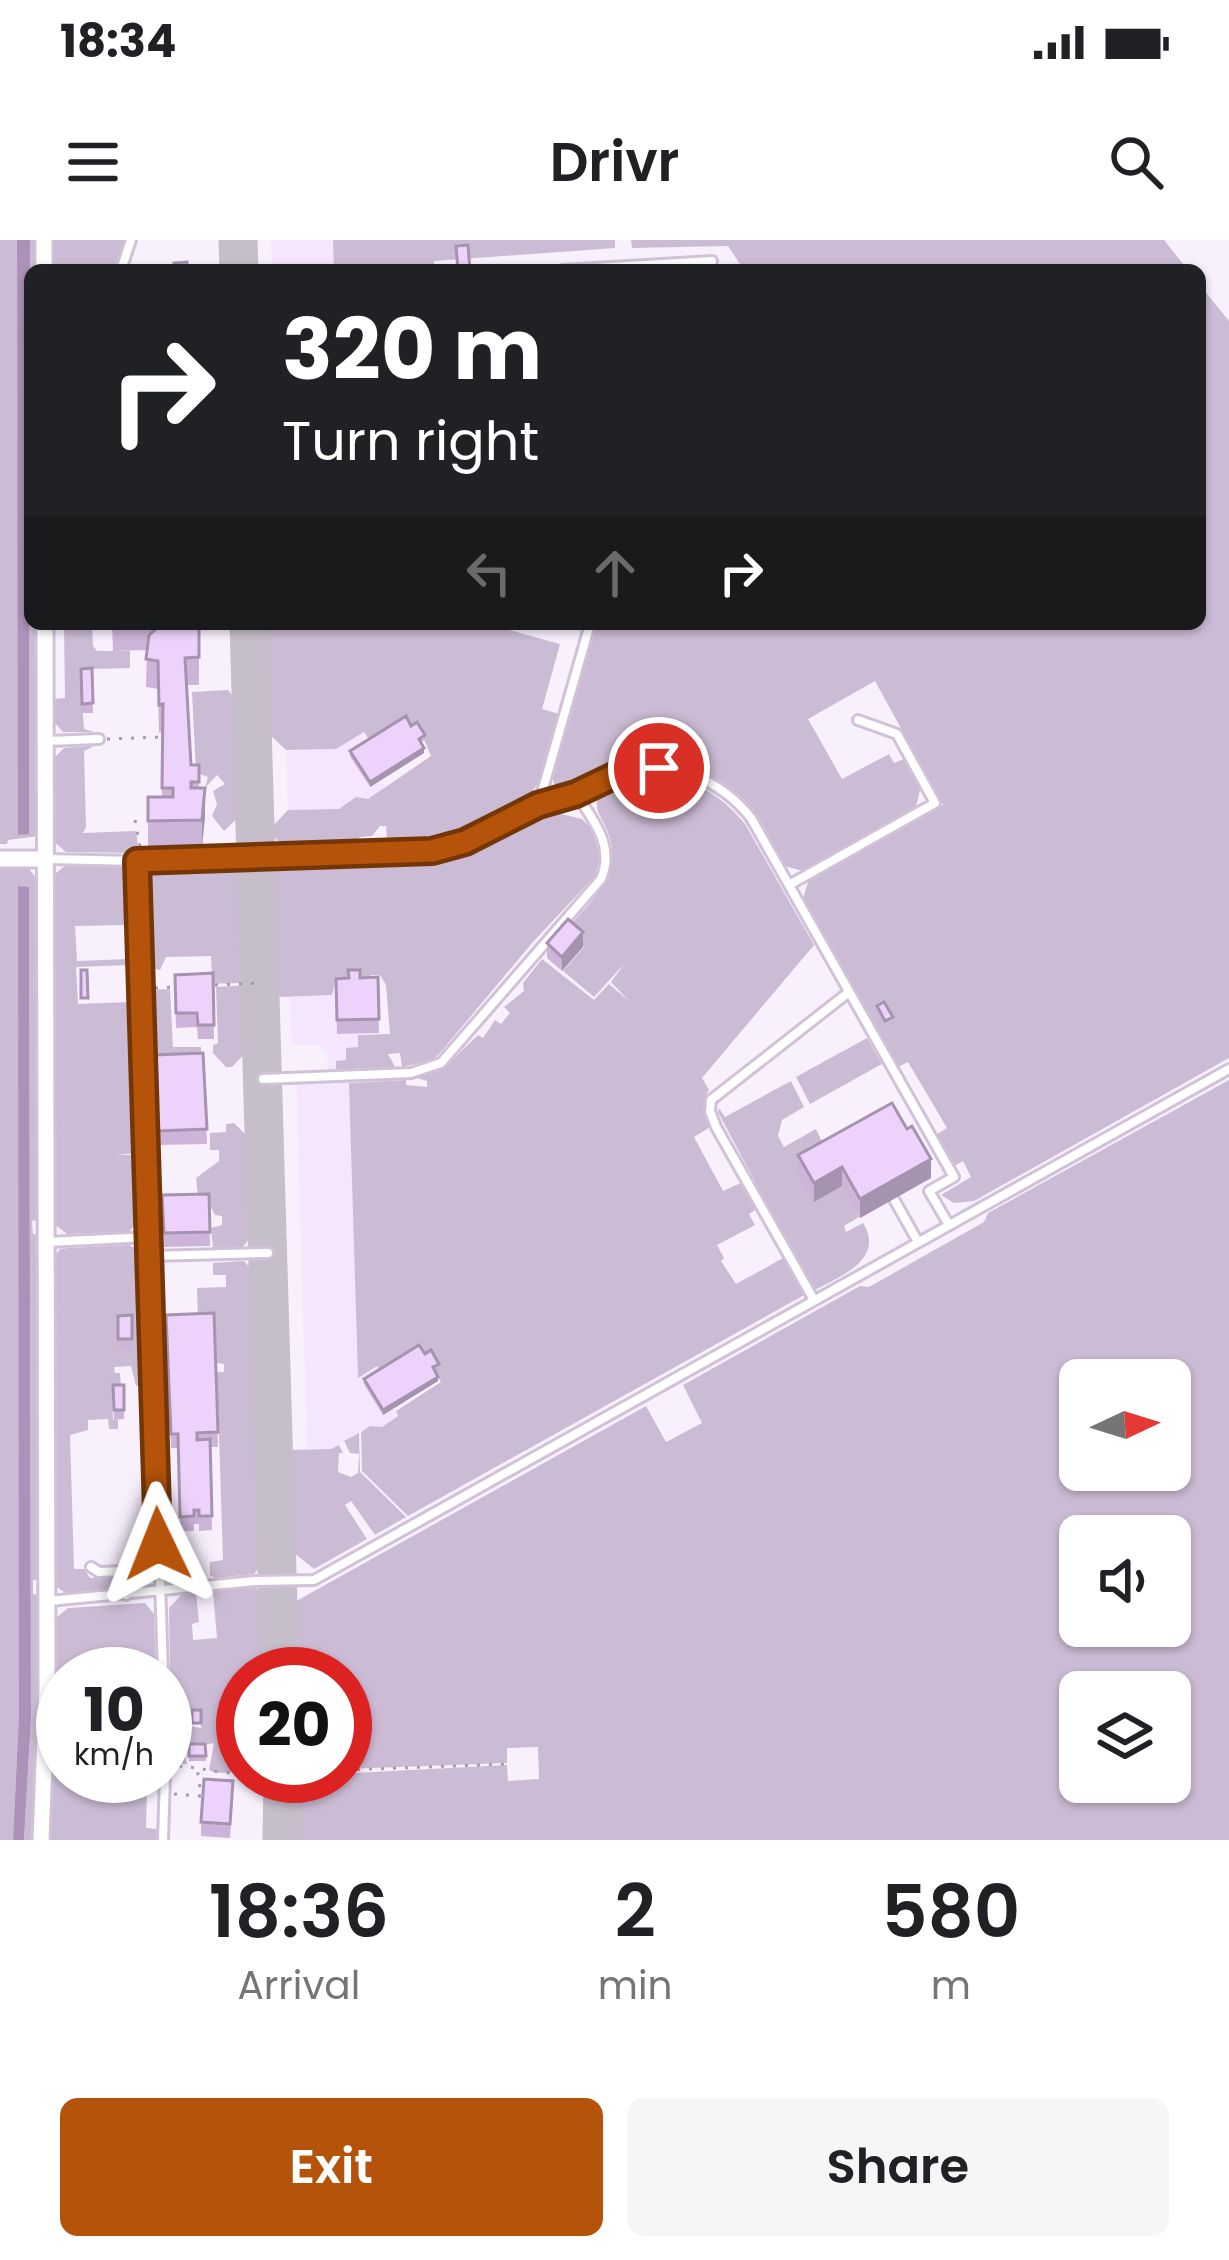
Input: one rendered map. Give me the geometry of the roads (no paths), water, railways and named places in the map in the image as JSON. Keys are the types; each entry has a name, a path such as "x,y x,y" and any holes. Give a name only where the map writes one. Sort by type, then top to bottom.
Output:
{"street":[{"path":"41,1840 47,1601 45,630"},
{"path":"0,860 46,859"}],"lane":[{"path":"662,264 712,261"},
{"path":"538,805 588,630"},
{"path":"789,885 935,803 897,734 858,720"},
{"path":"45,741 99,739"},
{"path":"46,859 137,861 432,851 465,842 538,805 634,770 659,768 701,778 737,801 954,1177 929,1191 949,1225"},
{"path":"262,1078 411,1073 445,1059 601,879 607,857 603,836 576,794"},
{"path":"137,861 162,1647"},
{"path":"814,1300 716,1127 711,1100 849,992"},
{"path":"47,1601 255,1581 314,1580 1229,1069"},
{"path":"895,1202 918,1242"},
{"path":"46,1242 149,1237"},
{"path":"149,1256 268,1253"},
{"path":"91,1567 99,1572 124,1571 126,1594"},
{"path":"163,1840 165,1803"}]}
